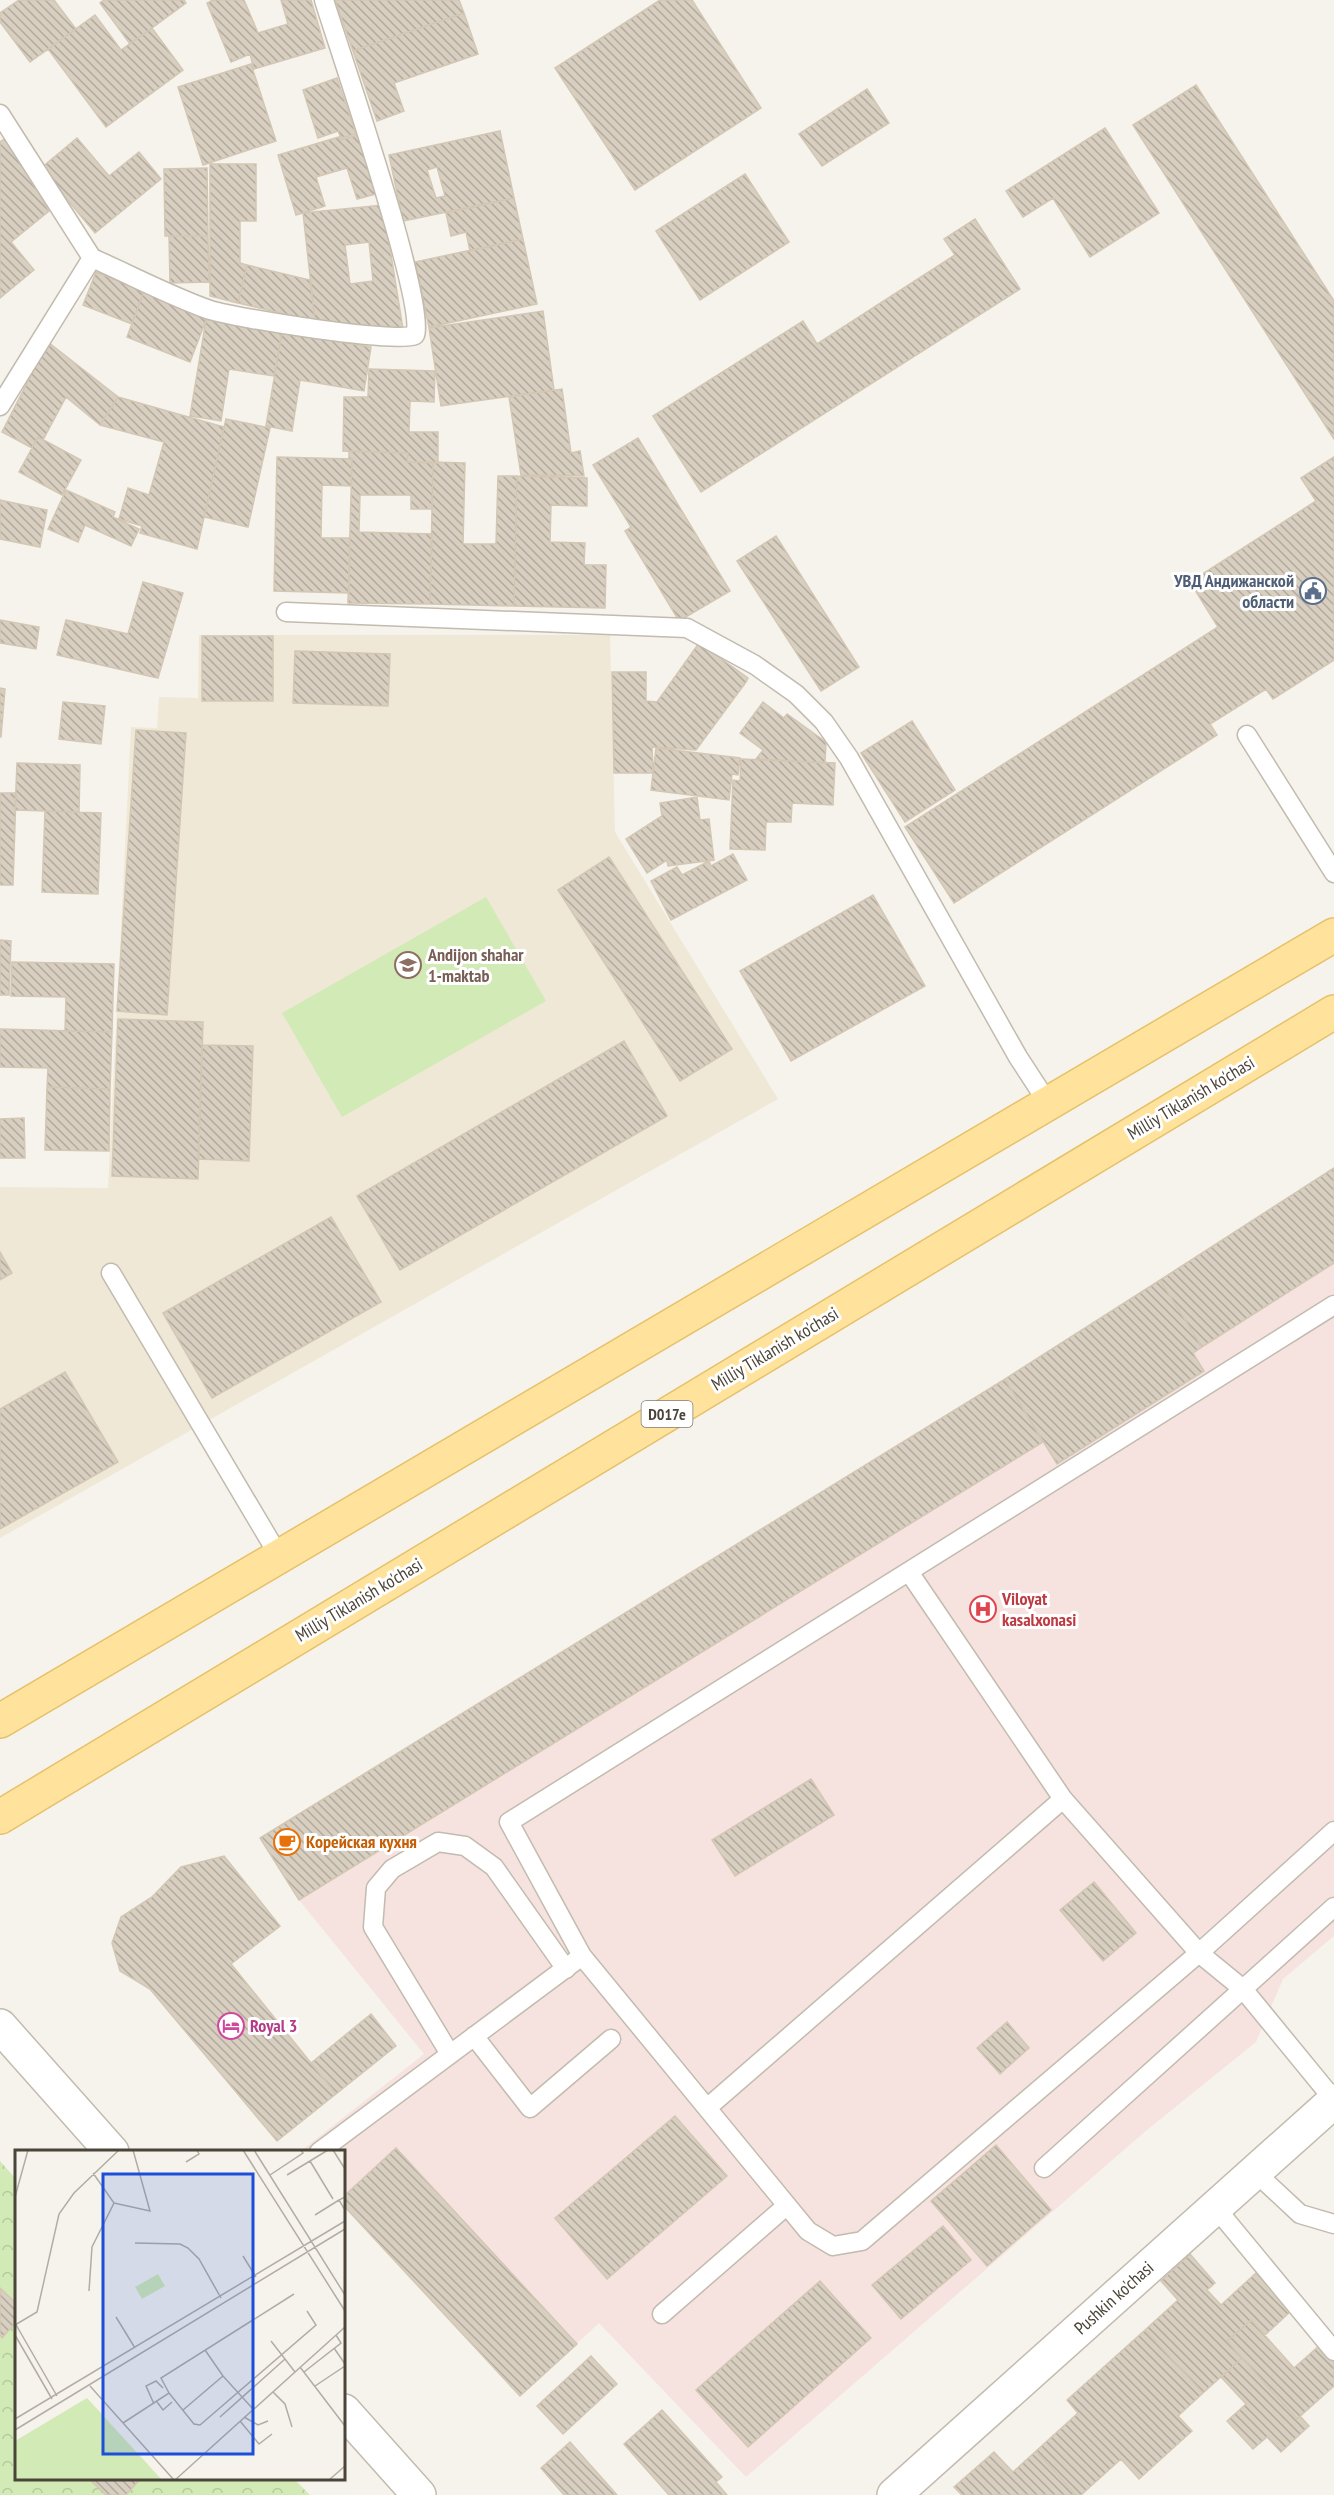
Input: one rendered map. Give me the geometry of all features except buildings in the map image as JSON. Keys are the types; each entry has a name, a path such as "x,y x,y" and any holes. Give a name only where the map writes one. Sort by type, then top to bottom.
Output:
{"main road":[{"path":"0,1721 1334,935"},
{"name":"Milliy Tiklanish ko'chasi","path":"0,1817 1334,1012"}],"street":[{"path":"0,2026 111,2150"},
{"name":"Pushkin ko'chasi","path":"894,2495 1334,2101"},
{"path":"345,2412 418,2495"}],"lane":[{"path":"0,114 92,258 212,310 367,336 396,339 415,335 416,315 404,258 324,0"},
{"path":"0,406 92,258"},
{"path":"286,612 687,628 755,665 796,694 824,722 849,758 1018,1057 1048,1103"},
{"path":"1247,735 1334,873"},
{"path":"111,1273 279,1556"},
{"path":"1334,1305 509,1822 582,1956 785,2207 808,2231 833,2246 862,2241 1198,1953 1334,1831"},
{"path":"909,1572 1063,1799 1198,1953 1243,1989 1334,2101"},
{"path":"707,2108 1063,1799"},
{"path":"450,2054 373,1928 376,1888 392,1869 438,1842 465,1846 494,1867 566,1969"},
{"path":"1044,2168 1334,1907"},
{"path":"320,2150 582,1956"},
{"path":"474,2036 530,2108 611,2039"},
{"path":"1255,2172 1300,2214 1334,2224"},
{"path":"662,2314 785,2207"},
{"path":"1215,2207 1334,2351"}],"shaded area":[{"name":"Andijon shahar 1-maktab","path":"199,635 610,635 615,832 778,1099 0,1538 0,1187 108,1188 131,727 157,728 159,697 198,698"},
{"name":"Viloyat kasalxonasi","path":"1334,1168 1334,1936 1283,1979 1256,2042 1147,2130 746,2477 599,2323 520,2396 345,2207 345,2150 302,2150 424,2054 299,1900 260,1838 1005,1379"}],"green space":[{"path":"486,897 546,1001 342,1117 282,1013"},
{"path":"0,2161 15,2178 15,2480 295,2480 310,2495 0,2495"}],"place":[{"name":"УВД Андижанской области","path":"1313,591"},
{"name":"Andijon shahar 1-maktab","path":"408,965"},
{"name":"Viloyat kasalxonasi","path":"983,1609"},
{"name":"Корейская кухня","path":"287,1842"},
{"name":"Royal 3","path":"231,2026"}]}
